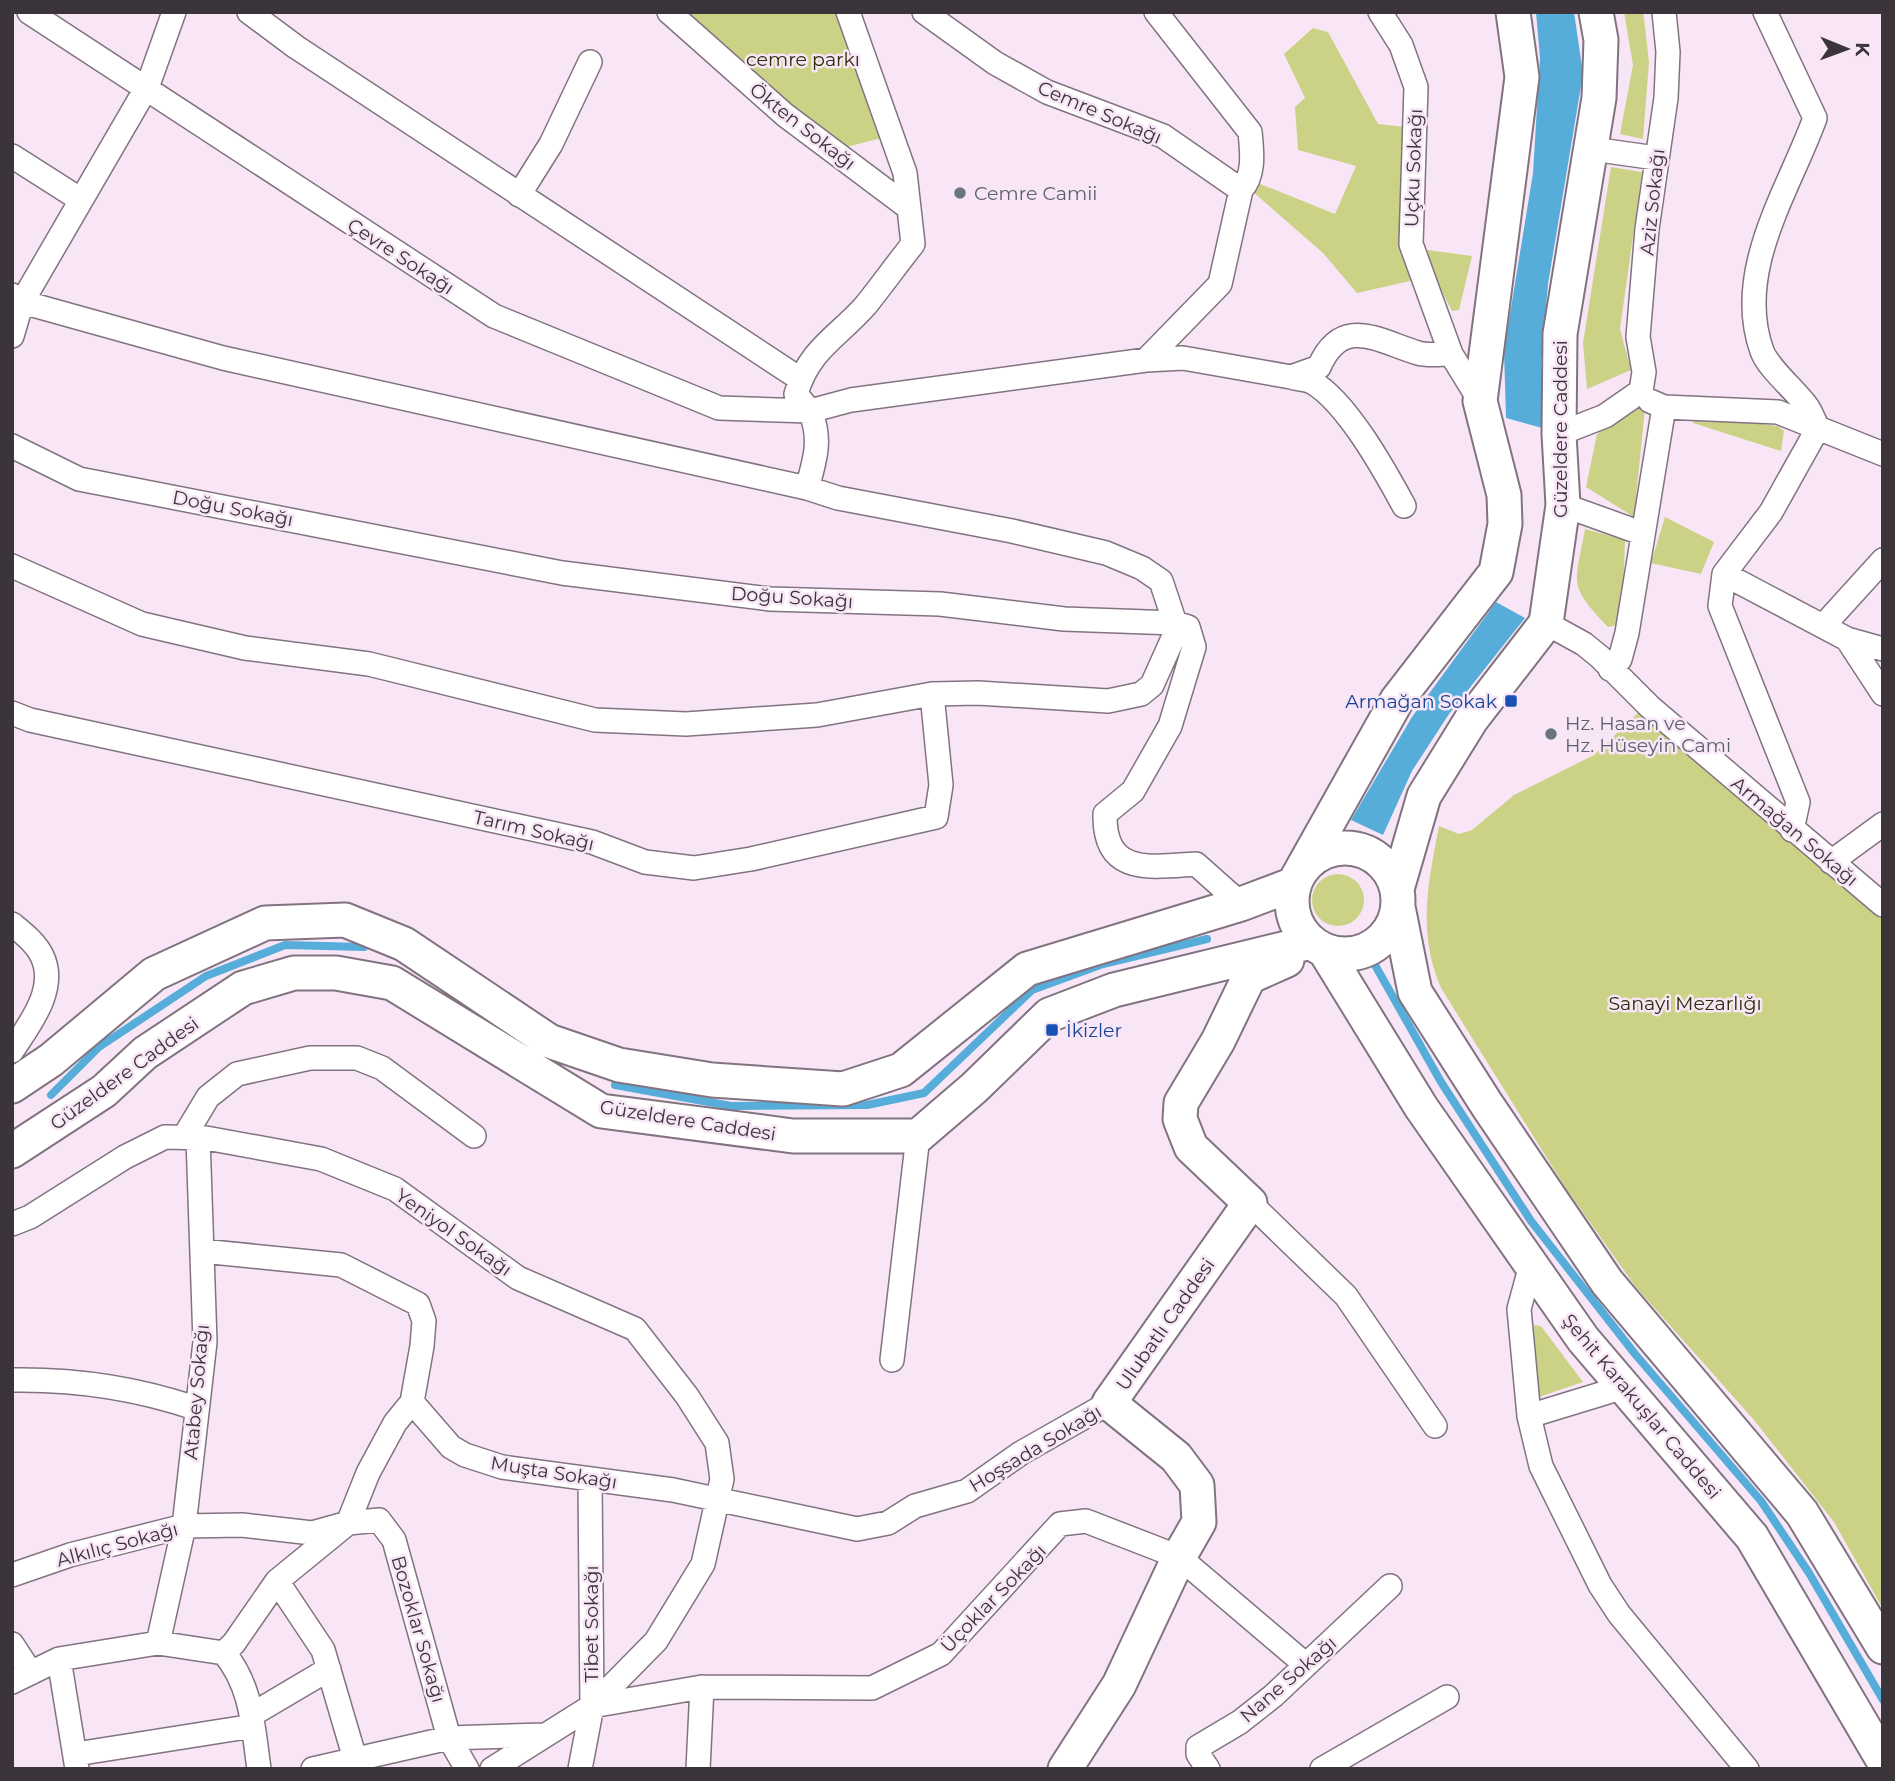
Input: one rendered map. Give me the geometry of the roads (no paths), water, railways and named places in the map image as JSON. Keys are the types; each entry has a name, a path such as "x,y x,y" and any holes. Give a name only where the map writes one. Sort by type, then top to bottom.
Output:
{"main road":[{"path":"1398,898 1394,923 1385,937 1372,947 1357,953 1341,954 1318,946 1293,916 1298,877 1397,700 1496,572 1505,524 1504,495 1480,401 1522,77 1513,12"},
{"name":"Güzeldere Caddesi","path":"1398,898 1424,796 1471,720 1546,623 1563,505 1559,434 1560,334 1581,190 1592,149 1599,98 1601,40 1597,12"},
{"path":"12,1086 51,1060 154,974 265,923 345,920 404,944 549,1041 620,1065 712,1080 843,1089 901,1070 1027,969 1241,904 1298,877 1314,857 1330,849 1347,847 1364,851 1379,860 1391,873 1415,992 1487,1105 1607,1283 1802,1513 1883,1647"},
{"path":"918,1136 974,1088 1049,1015 1114,990 1318,946"},
{"path":"1250,1203 1191,1147 1180,1119 1181,1103 1218,1041 1249,977 1318,946"},
{"name":"Şehit Karakuşlar Caddesi","path":"1318,946 1421,1107 1583,1339 1752,1537 1883,1760"},
{"name":"Güzeldere Caddesi","path":"12,1151 104,1091 145,1054 243,988 294,973 336,973 392,983 601,1111 793,1136 918,1136"},
{"path":"601,1111 595,1094 597,1084 604,1074 620,1065"},
{"name":"Ulubatlı Caddesi","path":"1065,1769 1119,1685 1178,1557 1199,1522 1197,1485 1177,1457 1109,1403 1250,1203"}],"street":[{"name":"Çevre Sokağı","path":"29,12 494,316 719,408 810,411 850,400 1146,360 1183,358 1312,382 1337,404 1377,458 1404,506"},
{"path":"12,335 17,298 81,200 146,90 174,12"},
{"path":"249,12 296,47 800,379"},
{"name":"Ökten Sokağı","path":"669,12 785,115 909,208"},
{"path":"807,488 817,453 817,429 810,411 796,394 800,379 824,344 864,306 913,244 905,173 848,12"},
{"name":"Cemre Sokağı","path":"924,12 995,63 1068,103 1163,136 1241,190"},
{"path":"1146,360 1220,284 1241,190 1248,182 1252,157 1250,132 1156,12"},
{"name":"Uçku Sokağı","path":"1380,12 1401,45 1416,87 1411,244 1451,354 1480,401"},
{"name":"Aziz Sokağı","path":"1641,391 1644,372 1638,337 1656,158 1666,98 1668,52 1664,12"},
{"path":"1765,12 1815,117 1798,163 1776,210 1759,259 1755,290 1756,320 1762,353 1808,407 1818,428"},
{"path":"519,195 551,144 590,62"},
{"path":"1592,149 1656,158"},
{"path":"12,156 81,200"},
{"path":"12,566 142,624 245,648 369,664 595,720 686,724 817,715 932,694 978,693 1108,701 1130,698 1152,685 1174,636 1175,623 1161,581 1142,568 1106,553 1012,531 838,498 807,488 223,358 17,298"},
{"path":"1291,377 1319,367 1327,348 1342,338 1378,336 1420,354 1451,354"},
{"path":"1559,434 1605,416 1641,391 1649,401 1664,407 1778,412 1883,454"},
{"path":"1610,669 1619,659 1627,632 1641,533 1664,407"},
{"path":"1792,830 1798,802 1724,622 1720,606 1724,574 1771,512 1818,428"},
{"name":"Doğu Sokağı","path":"12,446 79,479 562,573 770,599 940,604 1064,619 1175,623"},
{"path":"1563,505 1641,533"},
{"path":"1824,625 1883,560"},
{"path":"1724,574 1847,639 1883,649"},
{"path":"1175,623 1188,627 1194,647 1189,668 1170,726 1133,791 1105,814 1106,839 1110,849 1144,867 1196,864 1241,904"},
{"name":"Armağan Sokağı","path":"1546,623 1584,644 1792,830 1883,905"},
{"path":"1847,639 1883,694"},
{"name":"Tarım Sokağı","path":"12,713 30,720 175,753 592,842 645,862 694,867 751,859 936,817 941,785 932,694"},
{"path":"1831,862 1883,824"},
{"path":"12,924 43,957 46,982 38,1012 12,1051"},
{"path":"191,1138 208,1097 237,1074 310,1058 357,1058 382,1068 474,1136"},
{"path":"892,1360 918,1136"},
{"name":"Yeniyol Sokağı","path":"12,1224 30,1217 165,1137 191,1138 321,1159 395,1189 518,1278 635,1329 687,1396 717,1443 722,1479 703,1564 656,1641 592,1706"},
{"name":"Atabey Sokağı","path":"154,1644 184,1526 195,1408 205,1342 201,1251 191,1138"},
{"path":"1250,1203 1346,1296 1435,1426"},
{"path":"201,1251 341,1265 418,1304 424,1321 412,1402 395,1423 368,1473 348,1523 277,1581 234,1643 224,1653"},
{"path":"1531,1265 1519,1310 1529,1416 1541,1466 1600,1585 1619,1614 1747,1769"},
{"path":"12,1380 62,1379 161,1396 195,1408"},
{"path":"1529,1416 1624,1387"},
{"name":"Muşta Sokağı","path":"412,1402 451,1447 465,1455 502,1467 719,1499"},
{"name":"Hoşsada Sokağı","path":"719,1499 858,1529 888,1524 915,1506 967,1491 1021,1453 1109,1403"},
{"name":"Tibet Sokağı","path":"580,1769 592,1706 590,1479"},
{"name":"Bozoklar Sokağı","path":"348,1523 379,1520 394,1539 449,1738 467,1769"},
{"name":"Üçoklar Sokağı","path":"592,1706 702,1687 872,1688 941,1654 1060,1524 1086,1521 1178,1557 1306,1665"},
{"name":"Alkılıç Sokağı","path":"12,1575 69,1555 184,1526 242,1525 312,1533 348,1523"},
{"path":"277,1581 323,1650 356,1763"},
{"name":"Nane Sokağı","path":"1208,1769 1198,1754 1198,1746 1240,1722 1306,1665 1390,1586"},
{"path":"12,1644 22,1678 59,1659 154,1644 224,1653 236,1667 246,1690 259,1769"},
{"path":"59,1659 77,1762 252,1720 329,1670"},
{"path":"698,1769 702,1687"},
{"path":"1322,1769 1350,1762 1447,1697"},
{"path":"492,1769 592,1706"},
{"path":"313,1769 356,1763 449,1738 543,1735"}],"water":[{"path":"1536,12 1574,12 1583,74 1548,284 1541,365 1546,429 1506,418 1504,351 1533,173 1540,58"},
{"path":"1496,602 1525,618 1449,714 1412,771 1383,835 1351,820 1412,717"}],"waterway":[{"path":"615,1085 731,1106 867,1105 924,1093 1032,990 1103,964 1207,939"},
{"path":"51,1095 99,1047 206,976 285,945 364,947"},
{"path":"1375,965 1441,1082 1531,1221 1635,1354 1761,1501 1809,1573 1883,1700"}],"place":[{"name":"Cemre Camii","path":"960,193"},
{"name":"Armağan Sokak","path":"1511,701"},
{"name":"Hz. Hasan ve Hz. Hüseyin Cami","path":"1551,734"},
{"name":"İkizler","path":"1052,1030"}],"park label":[{"name":"cemre parkı","path":"803,59"},
{"name":"Sanayi Mezarlığı","path":"1685,1003"}]}
